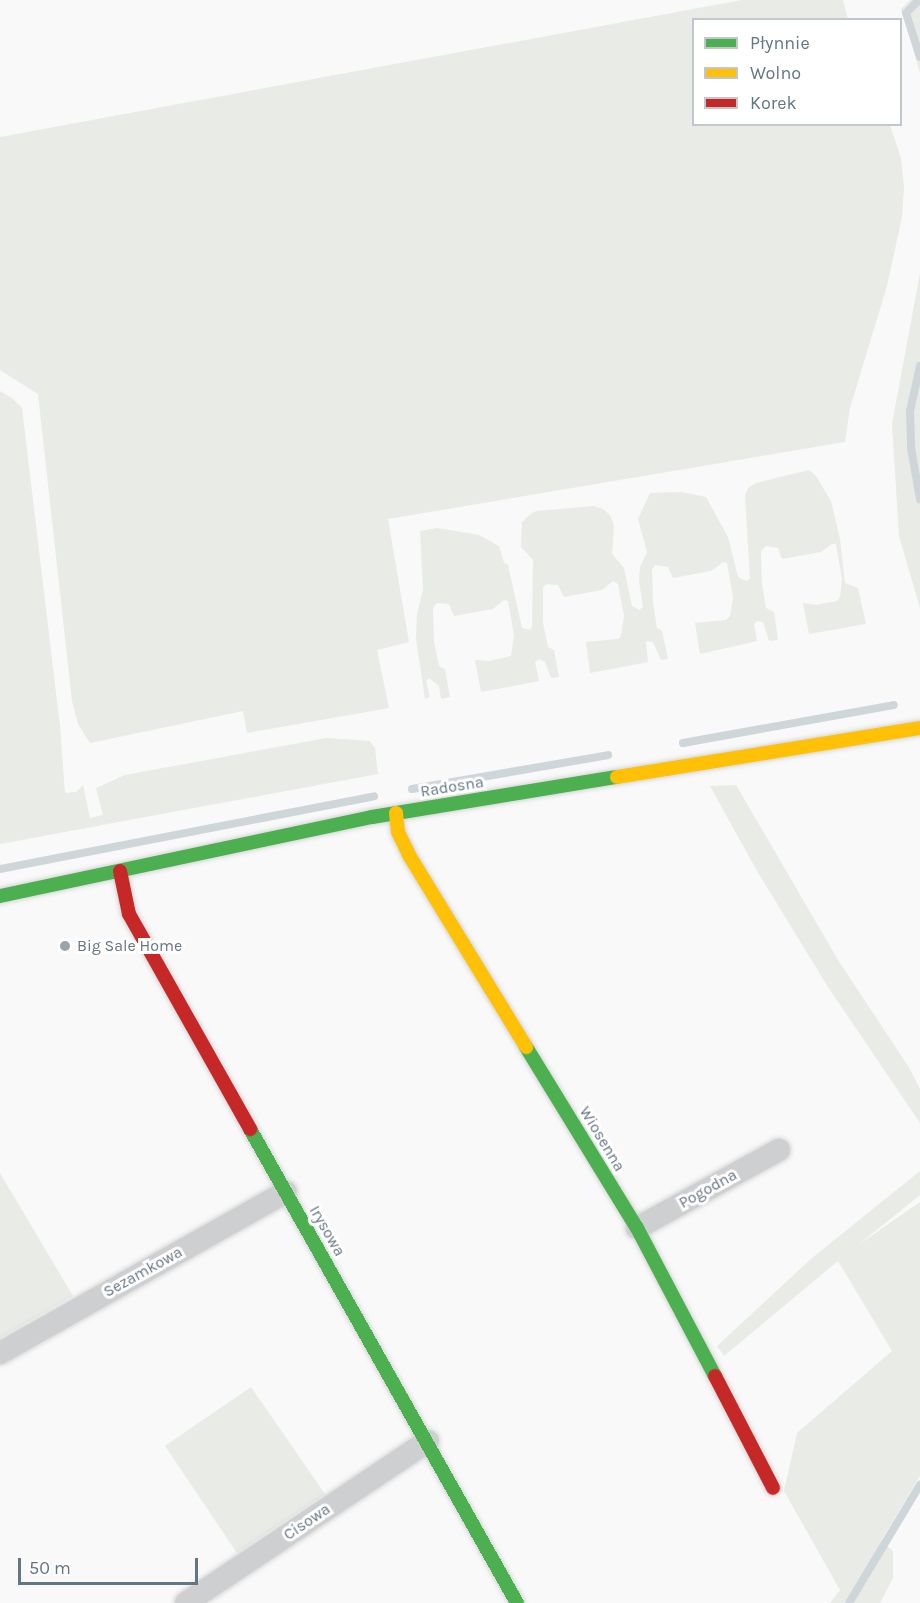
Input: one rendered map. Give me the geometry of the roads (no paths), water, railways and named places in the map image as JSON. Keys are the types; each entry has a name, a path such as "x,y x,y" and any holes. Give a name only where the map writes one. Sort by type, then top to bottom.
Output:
{"street":[{"name":"Radosna","path":"0,896 396,813 917,729"},
{"name":"Wiosenna","path":"396,813 398,832 409,855 637,1228 773,1488"},
{"name":"Irysowa","path":"120,871 129,914 428,1441 517,1603"},
{"name":"Pogodna","path":"637,1228 779,1150"},
{"name":"Sezamkowa","path":"0,1353 286,1192"},
{"name":"Cisowa","path":"186,1603 428,1441"}],"waterway":[{"path":"919,0 906,13 920,57"},
{"path":"920,366 910,411 911,448 920,499"},
{"path":"683,743 894,705"},
{"path":"412,789 608,755"},
{"path":"0,869 374,796"},
{"path":"849,1603 920,1485"}],"place":[{"name":"Big Sale Home","path":"65,946"}]}
